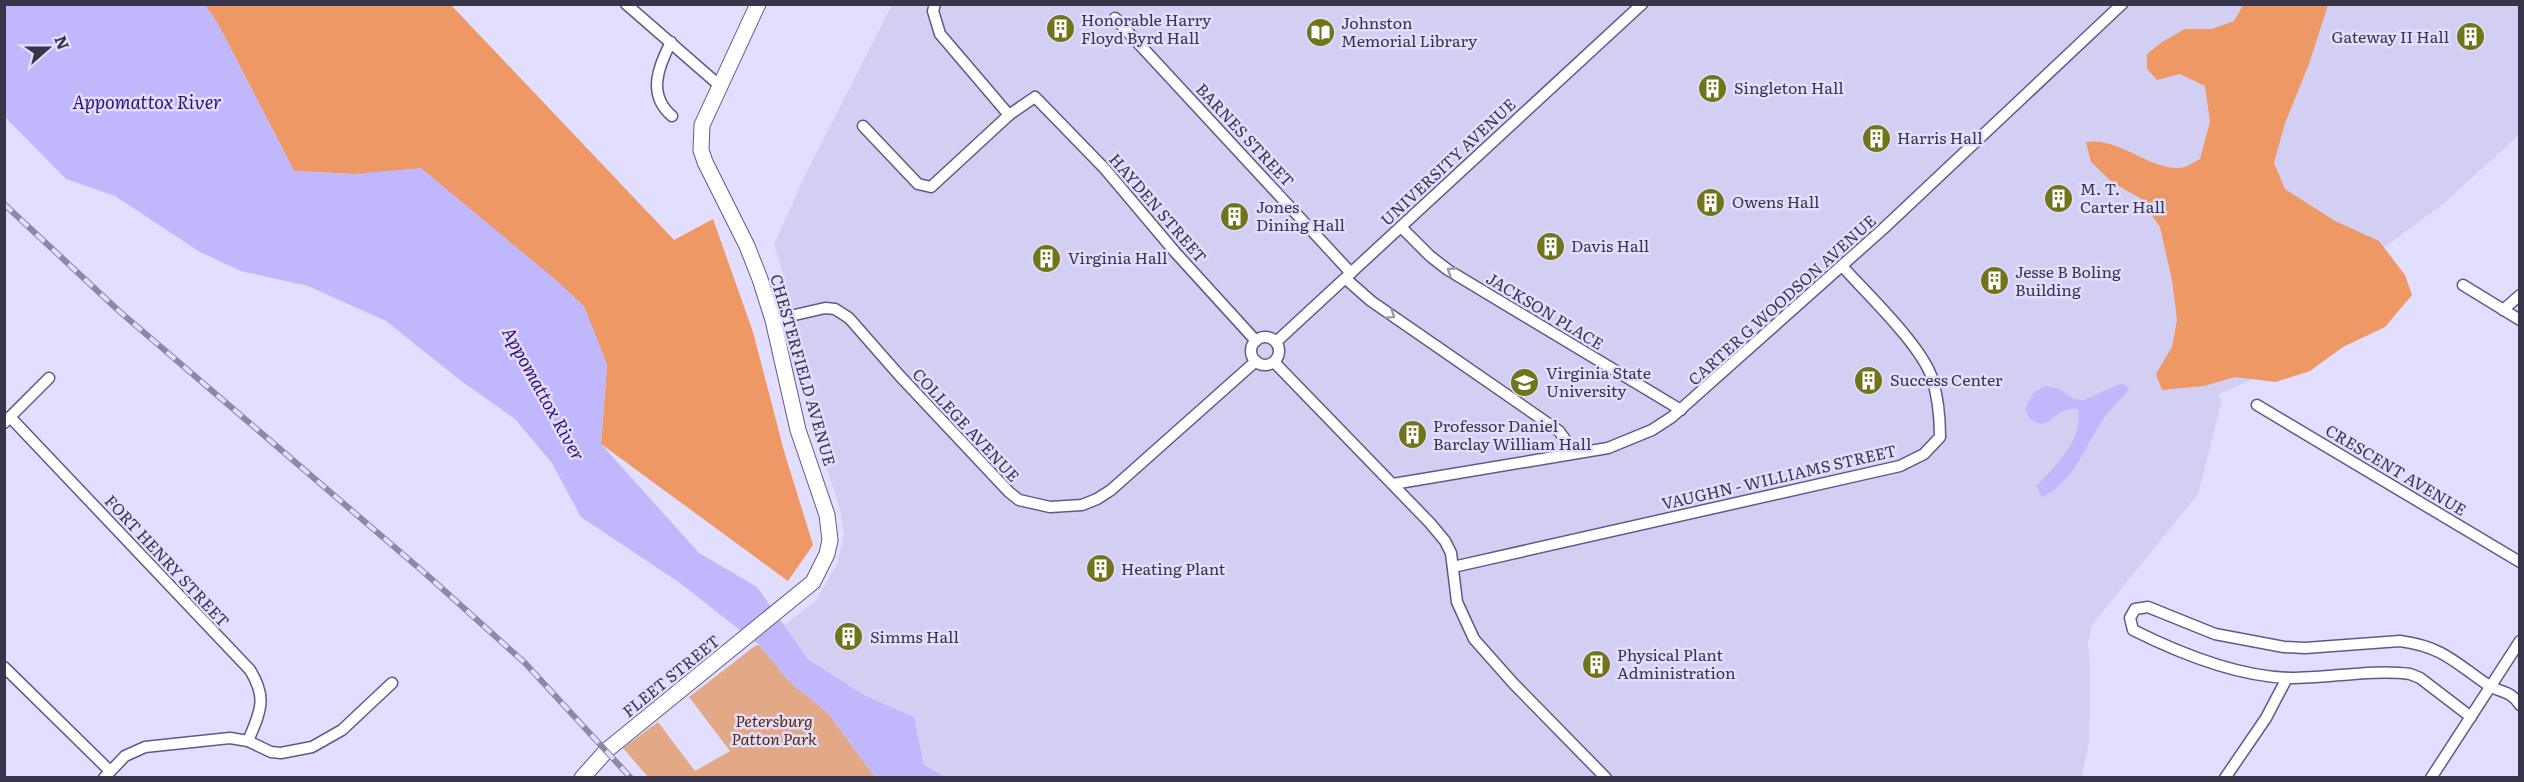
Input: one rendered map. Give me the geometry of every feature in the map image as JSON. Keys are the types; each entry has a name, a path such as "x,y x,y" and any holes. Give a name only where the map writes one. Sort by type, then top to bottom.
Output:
{"main road":[{"name":"CHESTERFIELD AVENUE","path":"758,4 702,126 701,150 747,246 773,321 798,430 829,526 827,554 823,568 813,582 786,607"},
{"name":"FLEET STREET","path":"582,777 607,750 786,607"}],"street":[{"path":"626,4 719,86"},
{"path":"864,126 918,184 931,187 1009,115 940,34 933,11 935,4"},
{"name":"UNIVERSITY AVENUE","path":"1276,342 1641,4"},
{"name":"CARTER G WOODSON AVENUE","path":"1393,484 1608,448 1652,430 1681,411 1842,266 2122,4"},
{"name":"BARNES STREET","path":"1115,18 1371,301 1559,431 1575,453"},
{"path":"671,42 659,65 656,93 660,102 672,116"},
{"name":"HAYDEN STREET","path":"1009,115 1035,97 1105,169 1256,341"},
{"name":"JACKSON PLACE","path":"1401,227 1421,249 1448,270 1681,411"},
{"name":"VAUGHN - WILLIAMS STREET","path":"1453,567 1900,466 1924,454 1940,438 1940,420 1932,376 1917,351 1842,266"},
{"path":"2463,285 2520,320"},
{"path":"2503,310 2520,295"},
{"name":"COLLEGE AVENUE","path":"773,321 825,308 835,309 849,318 1009,492 1019,500 1050,507 1082,505 1111,490 1256,361"},
{"path":"1268,338 1276,342 1279,353 1274,362 1262,364 1256,361 1252,351 1256,341 1268,338"},
{"path":"1274,362 1393,484 1444,541 1453,567 1457,602 1474,639 1513,683 1606,777"},
{"path":"7,420 49,378"},
{"name":"CRESCENT AVENUE","path":"2257,405 2520,562"},
{"name":"FORT HENRY STREET","path":"7,420 250,670 257,681 262,700 248,741"},
{"path":"2471,717 2420,678 2410,674 2287,678 2231,668 2133,630 2130,624 2131,614 2142,606 2148,607 2215,634 2284,647 2305,648 2391,641 2411,642 2444,653 2490,687 2507,692 2520,705"},
{"path":"2431,777 2520,641"},
{"path":"4,667 107,774 125,756 145,747 230,738 248,741 271,752 281,753 312,747 342,730 392,683"},
{"path":"2225,777 2266,718 2287,678"}],"shaded area":[{"path":"205,5 451,5 674,240 713,219 753,332 784,451 813,545 788,581 601,444 607,364 353,174 294,171 218,24"},
{"name":"Virginia State University","path":"892,5 2519,5 2519,135 2443,204 2363,263 2276,369 2217,395 2222,400 2198,494 2092,625 2088,642 2089,741 2082,777 945,777 924,765 914,717 864,695 808,658 784,625 815,602 837,564 844,534 840,509 814,428 782,269 774,245 804,177"},
{"path":"2243,5 2328,5 2309,64 2285,123 2274,163 2285,189 2335,221 2379,241 2405,275 2412,295 2385,327 2343,347 2310,371 2276,382 2235,377 2204,386 2162,390 2156,374 2172,347 2177,320 2172,280 2160,227 2140,198 2112,182 2091,162 2086,142 2110,144 2167,167 2182,168 2200,159 2210,122 2205,86 2180,74 2157,80 2147,69 2147,54 2185,29 2212,29 2234,21"}],"green space":[{"name":"Petersburg Patton Park","path":"759,645 790,682 828,713 875,777 648,777 623,748 658,722 695,771 730,751 689,697"}],"water":[{"name":"Appomattox River","path":"4,5 205,5 218,24 294,171 353,174 421,168 584,306 607,364 601,444 699,553 757,587 808,659 864,695 914,717 924,765 945,777 875,777 828,713 790,682 759,645 680,583 581,517 552,463 515,419 460,380 386,321 308,286 241,271 200,252 115,196 66,179 5,117"},
{"path":"2124,384 2129,390 2099,425 2072,471 2054,490 2042,497 2036,486 2066,452 2077,431 2079,420 2078,409 2066,410 2040,424 2030,419 2025,409 2033,393 2045,386 2059,389 2074,399 2085,400"}],"railway":[{"path":"4,204 119,311 427,575 525,663 631,778"}],"place":[{"name":"Honorable Harry Floyd Byrd Hall","path":"1060,29"},
{"name":"Johnston Memorial Library","path":"1320,32"},
{"name":"Gateway II Hall","path":"2470,37"},
{"name":"Singleton Hall","path":"1713,88"},
{"name":"Harris Hall","path":"1876,138"},
{"name":"M. T. Carter Hall","path":"2059,198"},
{"name":"Owens Hall","path":"1711,202"},
{"name":"Jones Dining Hall","path":"1235,216"},
{"name":"Davis Hall","path":"1550,246"},
{"name":"Virginia Hall","path":"1047,258"},
{"name":"Jesse B Boling Building","path":"1994,281"},
{"name":"Success Center","path":"1869,380"},
{"name":"Virginia State University","path":"1525,382"},
{"name":"Professor Daniel Barclay William Hall","path":"1412,435"},
{"name":"Heating Plant","path":"1100,569"},
{"name":"Simms Hall","path":"849,637"},
{"name":"Physical Plant Administration","path":"1596,664"}]}
